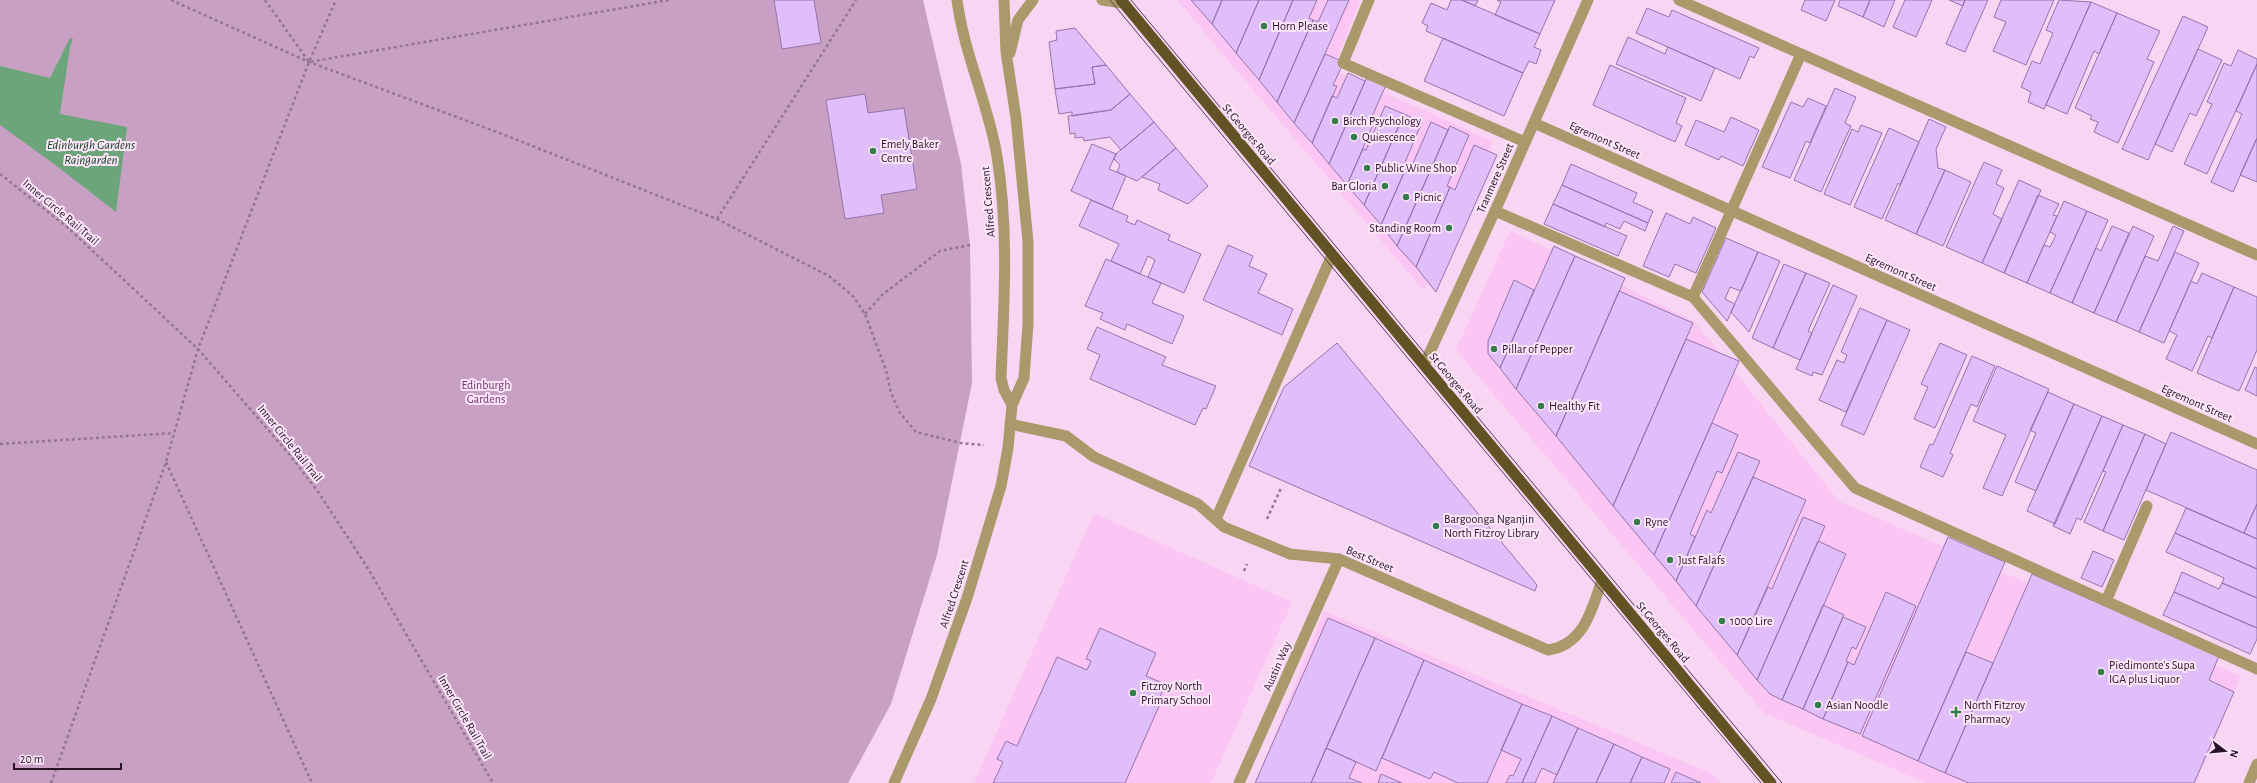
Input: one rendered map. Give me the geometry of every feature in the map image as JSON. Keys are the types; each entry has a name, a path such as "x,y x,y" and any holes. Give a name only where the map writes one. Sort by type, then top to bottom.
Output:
{"highway":[{"name":"St Georges Road","path":"1122,1 1771,783"}],"street":[{"name":"Alfred Crescent","path":"957,0 967,49 989,120 997,156 1005,256 1001,378 1004,390 1012,405"},
{"name":"Alfred Crescent","path":"894,783 931,699 967,598 1000,486 1008,448 1012,405 1021,388 1026,363 1028,242 1016,118 1008,73 1004,33 1004,0"},
{"path":"1008,73 1012,43 1018,20 1033,0"},
{"path":"1102,0 1122,1"},
{"path":"1369,0 1343,63 1525,142"},
{"name":"Tranmere Street","path":"1424,365 1495,211 1588,0"},
{"path":"1679,0 2257,255"},
{"path":"1693,297 1801,54"},
{"name":"Egremont Street","path":"1534,123 2257,444"},
{"path":"1495,211 1693,297 1855,488 2257,669"},
{"path":"1216,519 1332,255"},
{"name":"Best Street","path":"1010,424 1066,436 1094,457 1198,504 1224,527 1290,554 1339,559 1548,650 1567,645 1580,632 1602,580"},
{"path":"2106,601 2147,506"},
{"name":"Austin Way","path":"1239,783 1339,559"},
{"path":"2249,783 2257,764"}],"path":[{"path":"171,0 309,62 497,132 717,219 829,276 853,296 865,314 886,370 891,393 900,413 916,432 961,443 1008,448"},
{"path":"265,0 309,62"},
{"path":"51,783 166,462 198,349 309,62 336,0"},
{"path":"309,62 669,0"},
{"path":"717,219 856,0"},
{"name":"Inner Circle Rail Trail","path":"0,174 67,227 198,349 289,454 319,494 367,567 493,783"},
{"path":"865,314 883,294 940,251 970,245"},
{"path":"0,444 174,433"},
{"path":"166,462 312,783"},
{"path":"1265,524 1281,488"}],"shaded area":[{"path":"1177,0 1360,0 1333,70 1493,141 1424,291"},
{"path":"1510,230 1694,321 1839,501 2241,676 2196,783 1926,783 1764,713 1456,350"},
{"name":"Fitzroy North Primary School","path":"1094,513 1292,602 1211,783 974,783"},
{"path":"1324,611 1713,774 1720,783 1255,783"}],"green space":[{"name":"Edinburgh Gardens","path":"0,0 923,0 961,164 970,245 972,383 937,555 891,704 848,783 0,783"}],"water":[{"name":"Edinburgh Gardens Raingarden","path":"70,38 73,39 70,47 60,114 127,127 116,212 0,125 0,66 50,78"}],"building":[{"path":"774,0 814,0 821,43 782,49"},
{"path":"1191,0 1222,0 1212,24"},
{"path":"1222,0 1259,0 1236,53 1212,24"},
{"name":"Horn Please","path":"1259,0 1293,0 1259,80 1236,53"},
{"path":"1293,0 1317,0 1309,18 1313,20 1277,102 1259,80"},
{"path":"1328,0 1349,0 1294,123 1277,102 1313,20 1318,22"},
{"path":"1451,0 1462,0 1540,34 1534,47 1541,50 1536,64 1529,61 1523,73 1426,31 1428,26 1422,23 1431,3 1447,10"},
{"path":"1462,0 1478,0 1475,6"},
{"path":"1497,0 1555,0 1540,34 1495,15 1501,2"},
{"path":"1805,0 1835,0 1826,21 1801,10"},
{"path":"1840,0 1870,0 1863,17 1838,6"},
{"path":"1870,0 1895,0 1884,27 1863,17"},
{"path":"1905,0 1932,0 1916,37 1893,27"},
{"path":"1949,0 1965,0 1963,6"},
{"path":"1965,0 1988,0 1965,52 1946,44"},
{"path":"2001,0 2054,0 2026,65 1993,51 2006,22 1994,17"},
{"path":"2059,0 2091,2 2044,109 2028,102 2031,92 2021,87 2032,61 2040,64 2053,33 2046,30"},
{"path":"2091,2 2117,13 2099,54 2094,51 2067,114 2046,105"},
{"path":"1647,8 1669,17 1672,10 1759,48 1754,58 1750,56 1740,79 1636,33"},
{"path":"2117,13 2160,31 2147,59 2154,62 2118,143 2094,132 2098,122 2090,119 2092,116 2075,108"},
{"path":"2183,16 2208,27 2148,160 2122,149"},
{"path":"1075,28 1106,65 1092,67 1095,84 1055,89 1049,42 1057,40 1056,31"},
{"path":"1628,37 1665,54 1668,47 1715,68 1701,101 1616,64"},
{"path":"1443,38 1523,73 1504,116 1424,81"},
{"path":"2198,49 2222,60 2196,116 2190,113 2172,152 2155,144"},
{"path":"2238,50 2257,59 2257,64 2207,174 2184,164 2212,104 2207,102 2224,63 2231,66"},
{"path":"1325,54 1344,62 1333,85 1337,86 1312,143 1294,123"},
{"path":"2257,64 2257,138 2233,192 2211,182 2242,114 2236,111"},
{"path":"1106,65 1130,94 1111,110 1072,116 1072,112 1059,114 1055,89 1095,84 1092,67"},
{"path":"1610,65 1686,98 1676,123 1682,126 1675,142 1593,105"},
{"name":"Birch Psychology","path":"1348,73 1365,81 1329,164 1312,143 1332,96 1337,98"},
{"name":"Quiescence","path":"1367,77 1386,85 1369,123 1373,125 1347,185 1329,164"},
{"path":"1835,88 1856,97 1845,123 1851,126 1821,192 1794,180"},
{"name":"Emely Baker Centre","path":"865,94 868,113 904,108 917,189 881,195 884,213 845,219 826,100"},
{"path":"1130,94 1154,122 1121,150 1110,137 1084,141 1083,137 1075,138 1075,133 1070,134 1068,116 1111,110"},
{"path":"1808,98 1826,106 1810,143 1806,141 1790,178 1762,167 1791,102 1803,107"},
{"name":"Public Wine Shop","path":"1385,106 1404,114 1364,205 1347,185 1363,149 1366,150"},
{"name":"Bar Gloria","path":"1404,114 1422,122 1403,167 1406,168 1381,225 1364,205"},
{"path":"1731,117 1759,130 1743,166 1721,156 1719,160 1685,145 1696,120 1724,132"},
{"path":"1929,119 1946,127 1936,149 1938,168 1945,170 1916,234 1885,220"},
{"path":"1154,122 1176,148 1137,181 1117,172 1120,165 1114,159 1116,154"},
{"name":"Picnic","path":"1431,122 1448,130 1397,246 1381,225 1406,168 1410,170"},
{"path":"1861,125 1882,133 1850,205 1824,194 1852,129 1858,132"},
{"path":"1450,126 1469,135 1447,186 1450,187 1416,267 1397,246"},
{"path":"1889,128 1919,142 1900,185 1898,183 1882,219 1854,207"},
{"path":"2257,138 2257,182 2240,175"},
{"path":"1092,144 1116,154 1109,169 1126,176 1112,209 1071,191"},
{"name":"Standing Room","path":"1474,145 1497,155 1436,292 1416,267 1450,187 1455,190"},
{"path":"1176,148 1208,186 1188,204 1158,190 1160,184 1142,177"},
{"path":"1984,162 2002,170 1996,184 2004,188 1993,214 2002,219 1982,263 1946,247"},
{"path":"1571,164 1637,193 1633,202 1653,211 1648,223 1562,185"},
{"path":"1945,170 1971,182 1943,246 1916,234"},
{"path":"2019,180 2041,190 2004,273 1982,263"},
{"path":"1562,185 1648,223 1645,231 1624,221 1620,229 1606,223 1605,227 1553,204"},
{"path":"2038,195 2059,204 2053,215 2057,216 2027,283 2004,273"},
{"path":"1091,200 1128,216 1126,221 1135,225 1137,220 1170,235 1168,240 1201,254 1184,293 1148,277 1155,260 1148,256 1140,274 1111,261 1119,244 1079,226"},
{"path":"2064,201 2087,211 2050,293 2027,283 2044,245 2050,247 2056,235 2050,232"},
{"path":"1553,204 1627,236 1618,256 1544,224"},
{"path":"2087,211 2108,220 2072,303 2050,293"},
{"path":"1666,213 1690,224 1693,217 1716,228 1696,273 1675,264 1669,277 1643,266"},
{"path":"2112,226 2129,233 2094,313 2072,303 2096,248 2101,251"},
{"path":"2133,226 2154,236 2116,322 2094,313"},
{"path":"2173,226 2184,231 2139,332 2116,322 2145,256 2158,261"},
{"path":"1726,238 1758,252 1741,291 1730,287 1725,299 1735,304 1727,321 1702,292"},
{"path":"1228,245 1253,256 1249,266 1267,274 1258,293 1293,309 1282,335 1203,300"},
{"path":"1554,246 1575,256 1516,389 1500,368"},
{"path":"1758,252 1780,261 1749,332 1731,312"},
{"path":"2175,252 2199,263 2164,343 2139,332"},
{"path":"1575,256 1625,278 1556,436 1516,389"},
{"path":"1106,259 1161,283 1152,303 1184,316 1172,344 1127,324 1125,330 1100,319 1103,313 1085,306"},
{"path":"1784,264 1806,273 1773,348 1752,338"},
{"path":"1806,273 1830,283 1808,331 1812,333 1800,360 1773,348"},
{"path":"2202,273 2234,287 2212,338 2208,336 2192,371 2166,359 2177,335 2169,331 2191,281 2197,284"},
{"path":"1514,280 1534,290 1500,368 1488,354 1488,341"},
{"path":"1833,285 1857,296 1822,375 1813,372 1812,376 1796,369"},
{"path":"2234,287 2257,297 2257,350 2239,391 2197,373"},
{"path":"1619,291 1693,323 1613,506 1556,436"},
{"path":"1860,308 1887,320 1846,412 1819,400 1837,360 1844,363 1847,355 1841,352"},
{"path":"1887,320 1910,330 1864,435 1841,425"},
{"path":"1097,327 1166,357 1162,365 1216,386 1206,409 1203,408 1195,425 1090,379 1100,355 1087,349"},
{"path":"1686,339 1739,361 1654,555 1613,506"},
{"name":"Bargoonga Nganjin North Fitzroy Library","path":"1337,343 1537,585 1535,591 1249,466 1284,387"},
{"path":"1940,343 1967,355 1935,428 1914,419 1928,387 1921,384"},
{"path":"1972,356 1995,366 1977,407 1971,404 1950,453 1953,455 1943,477 1920,467 1930,444 1933,445"},
{"path":"1997,366 2049,389 2002,496 1983,488 2006,435 1973,421"},
{"path":"2255,367 2257,368 2257,396 2245,390"},
{"path":"2048,392 2074,404 2036,491 2015,482 2036,433 2030,430"},
{"path":"2074,404 2102,416 2055,524 2027,511"},
{"path":"2102,416 2123,425 2081,520 2077,518 2070,534 2053,526"},
{"path":"1712,423 1738,435 1722,473 1717,471 1690,534 1695,537 1676,581 1654,555"},
{"path":"2123,425 2145,434 2103,531 2084,522 2106,472 2103,471"},
{"path":"2171,432 2257,470 2257,504 2244,533 2146,490"},
{"path":"2145,434 2166,444 2124,540 2103,531"},
{"path":"1738,452 1760,461 1696,606 1676,581 1707,510 1711,513"},
{"path":"1753,477 1806,500 1737,655 1696,606"},
{"path":"2257,504 2257,539 2244,533"},
{"path":"2186,508 2257,539 2257,569 2175,533"},
{"path":"1803,517 1825,526 1757,680 1737,655 1768,587 1772,589"},
{"path":"2175,533 2257,569 2257,598 2222,583 2224,578 2166,552"},
{"path":"1948,537 2005,562 1918,761 1862,736"},
{"path":"1818,541 1846,554 1782,700 1770,694 1757,680"},
{"path":"2093,551 2114,560 2102,587 2081,578"},
{"path":"2182,572 2219,589 2222,583 2257,598 2257,628 2174,592"},
{"name":"Piedimonte's Supa IGA plus Liquor","path":"2032,574 2219,656 2209,680 2234,692 2194,783 1969,783 1945,773"},
{"path":"1886,592 1916,606 1860,734 1823,719 1848,662 1854,665"},
{"path":"2174,592 2257,628 2257,639 2250,654 2163,615"},
{"path":"1823,605 1844,615 1803,709 1782,700"},
{"path":"1843,617 1866,627 1856,649 1852,647 1846,661 1848,662 1823,719 1803,709"},
{"path":"1328,618 1375,638 1311,783 1255,783"},
{"path":"1100,628 1156,653 1146,676 1165,684 1158,702 1160,704 1125,783 993,783 1003,762 997,759 1006,741 1017,746 1057,657 1087,670 1091,661 1086,659"},
{"path":"1375,638 1424,660 1376,771 1326,748"},
{"name":"North Fitzroy Pharmacy","path":"1966,652 1993,663 1945,773 1918,761"},
{"path":"1424,660 1522,704 1487,783 1458,783 1434,772 1430,779 1382,758"},
{"path":"1522,704 1552,716 1522,783 1506,783 1510,775 1513,776 1521,759 1501,750"},
{"path":"1552,716 1578,728 1557,775 1542,768 1535,783 1522,783"},
{"path":"1578,728 1614,744 1596,783 1553,783"},
{"path":"1614,744 1642,757 1630,783 1596,783"},
{"path":"1326,748 1356,762 1349,778 1362,783 1311,783"},
{"path":"1642,757 1670,769 1664,783 1630,783"},
{"path":"1676,772 1701,783 1671,783"},
{"path":"1381,774 1402,783 1378,783"}],"tram line":[{"path":"1110,0 1761,783"},
{"path":"1131,0 1782,783"}],"place":[{"name":"Horn Please","path":"1264,26"},
{"name":"Birch Psychology","path":"1335,121"},
{"name":"Quiescence","path":"1354,137"},
{"name":"Emely Baker Centre","path":"873,151"},
{"name":"Public Wine Shop","path":"1367,168"},
{"name":"Bar Gloria","path":"1385,186"},
{"name":"Picnic","path":"1406,197"},
{"name":"Standing Room","path":"1449,228"},
{"name":"Pillar of Pepper","path":"1494,349"},
{"name":"Healthy Fit","path":"1541,406"},
{"name":"Ryne","path":"1637,522"},
{"name":"Bargoonga Nganjin North Fitzroy Library","path":"1436,526"},
{"name":"Just Falafs","path":"1670,560"},
{"name":"1000 Lire","path":"1722,621"},
{"name":"Piedimonte's Supa IGA plus Liquor","path":"2101,672"},
{"name":"Fitzroy North Primary School","path":"1133,693"},
{"name":"Asian Noodle","path":"1818,705"},
{"name":"North Fitzroy Pharmacy","path":"1956,712"}]}
